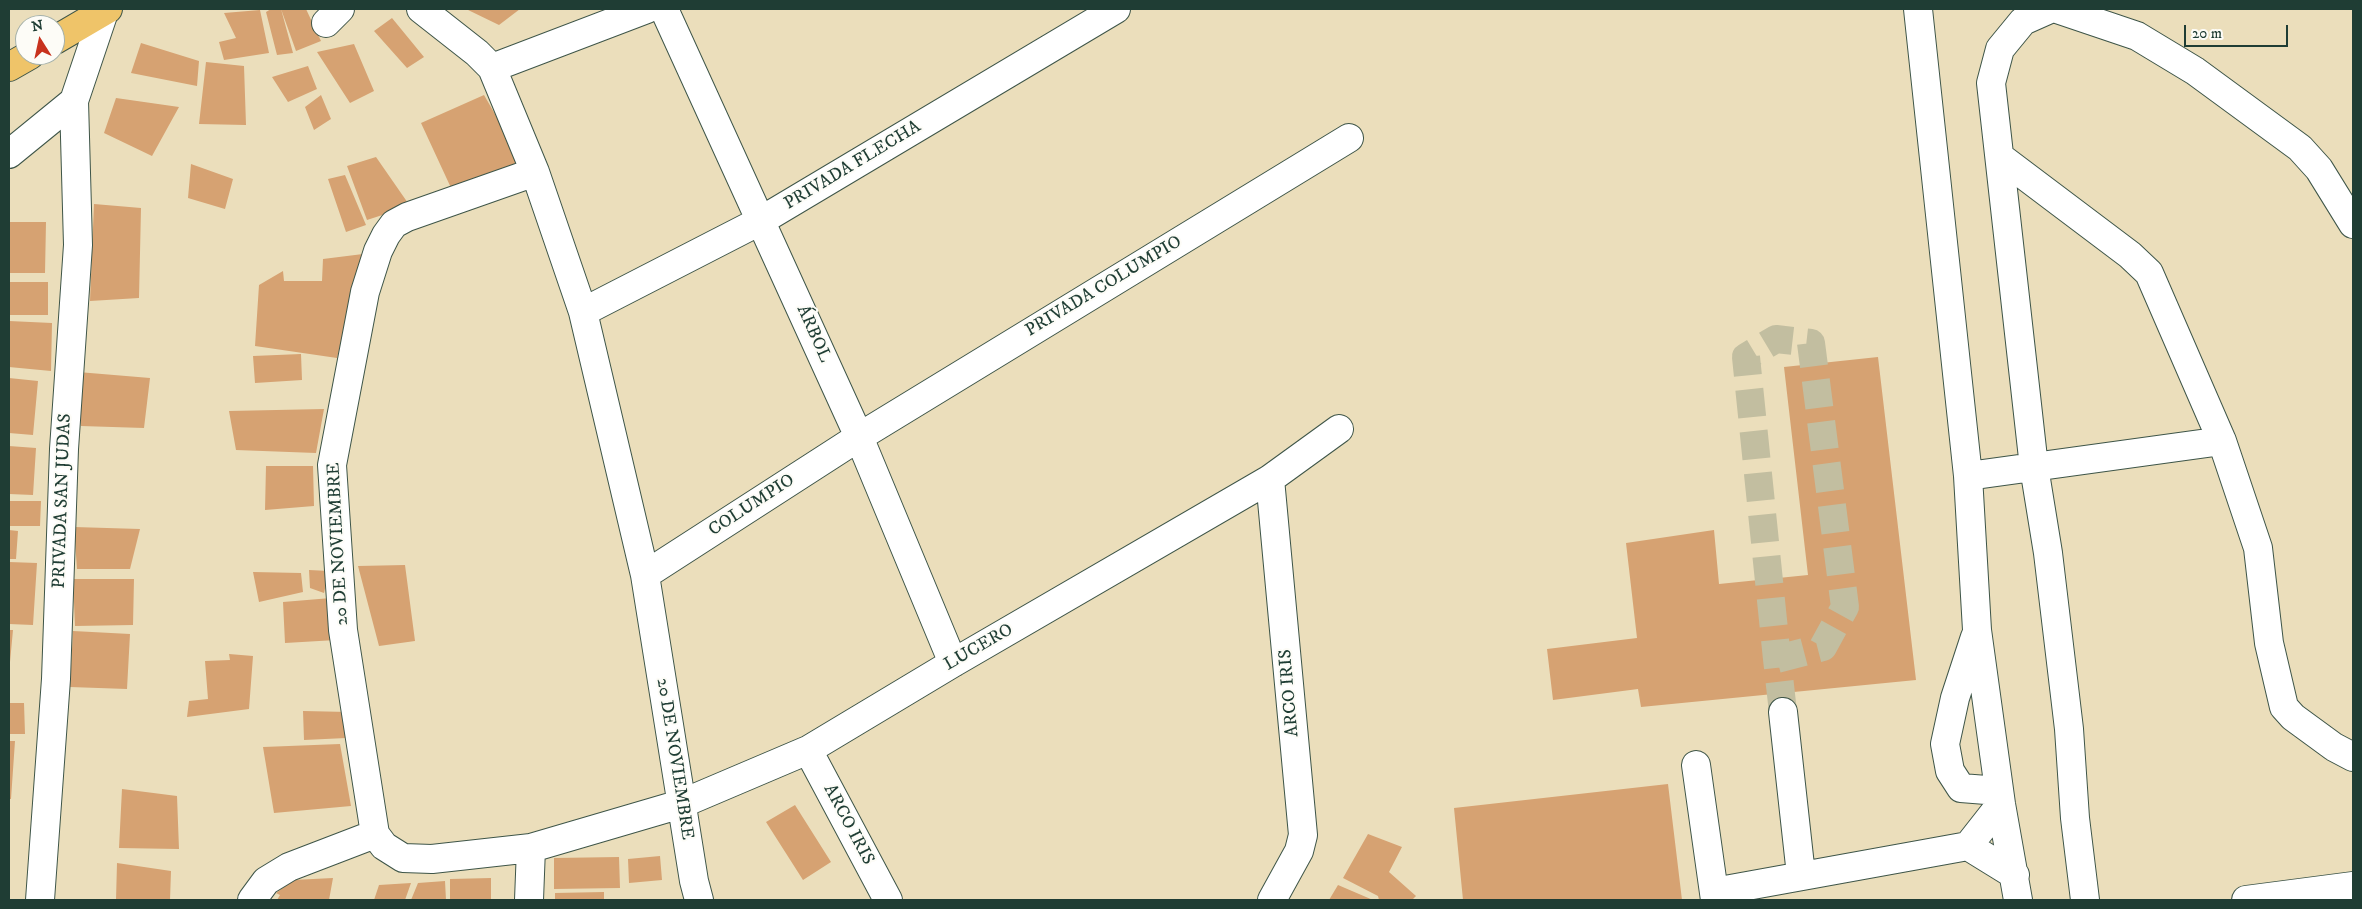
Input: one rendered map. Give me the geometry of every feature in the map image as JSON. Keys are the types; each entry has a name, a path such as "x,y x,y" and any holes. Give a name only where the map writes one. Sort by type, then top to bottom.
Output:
{"main road":[{"path":"65,34 106,9"}],"street":[{"path":"9,154 74,101 106,9"},
{"name":"20 DE NOVIEMBRE","path":"421,9 477,52 492,68 535,172 583,312 645,575 681,804 693,894"},
{"path":"492,68 647,9"},
{"name":"ÁRBOL","path":"664,9 762,220 859,437 953,663"},
{"name":"PRIVADA FLECHA","path":"583,312 762,220 1116,9"},
{"path":"1918,9 1968,476 1977,630 2013,892"},
{"path":"2050,9 2023,21 2000,50 1992,83 2034,467 2048,553 2069,729 2075,818 2086,900"},
{"path":"2056,9 2136,36 2195,71 2300,148 2320,169 2353,224"},
{"name":"PRIVADA SAN JUDAS","path":"40,900 56,679 64,449 78,245 74,101"},
{"name":"PRIVADA COLUMPIO","path":"859,437 1349,138"},
{"path":"2000,157 2130,255 2149,273 2222,442 2258,548 2269,644 2284,706 2293,716 2334,747 2353,757"},
{"name":"20 DE NOVIEMBRE","path":"375,834 343,630 332,464 366,292 378,251 394,224 408,217 535,172"},
{"name":"LUCERO","path":"375,834 378,841 393,854 403,858 432,859 531,848 681,804 808,750 953,663 1270,479 1339,429"},
{"name":"COLUMPIO","path":"645,575 859,437"},
{"path":"1968,476 2222,442"},
{"name":"ARCO IRIS","path":"1270,479 1303,835 1299,851 1272,900"},
{"path":"1977,630 1955,698 1945,744 1950,771 1961,788 2000,797"},
{"path":"1783,712 1800,876"},
{"name":"ARCO IRIS","path":"808,750 888,900"},
{"path":"1696,766 1715,896 1800,876 1968,846 2000,797"},
{"path":"252,900 266,881 289,867 375,834"},
{"path":"1968,846 2013,892"},
{"path":"529,900 531,848"},
{"path":"2246,900 2353,886"}],"building":[{"path":"271,9 281,9 293,53 277,55 266,12"},
{"path":"281,9 306,9 321,41 296,51"},
{"path":"466,9 520,9 499,25"},
{"path":"260,10 269,53 224,60 219,42 236,38 224,13"},
{"path":"392,18 424,57 407,68 374,31"},
{"path":"141,43 199,61 197,86 131,73"},
{"path":"354,44 374,91 350,103 317,52"},
{"path":"206,62 244,66 246,125 199,124"},
{"path":"308,66 317,89 288,102 272,77"},
{"path":"321,95 331,119 314,130 305,107"},
{"path":"484,95 522,161 452,190 421,123"},
{"path":"116,98 179,107 152,156 104,133"},
{"path":"376,157 410,206 367,220 347,166"},
{"path":"191,164 233,179 225,209 188,198"},
{"path":"345,175 366,225 346,232 328,179"},
{"path":"94,204 141,208 139,298 90,301"},
{"path":"9,222 46,222 45,273 9,273"},
{"path":"363,254 337,358 255,346 259,285 283,271 284,281 322,281 323,259"},
{"path":"9,282 48,282 48,315 9,315"},
{"path":"9,321 52,323 51,371 9,367"},
{"path":"301,354 302,380 255,383 253,356"},
{"path":"1878,357 1916,680 1641,707 1638,689 1553,700 1547,649 1637,638 1626,543 1714,530 1719,584 1808,575 1784,367"},
{"path":"78,372 150,378 144,428 81,426"},
{"path":"9,378 38,381 33,435 9,433"},
{"path":"324,409 316,453 236,450 229,411"},
{"path":"9,446 36,448 33,495 9,494"},
{"path":"266,466 313,466 314,506 265,510"},
{"path":"9,501 41,501 40,526 9,526"},
{"path":"74,527 140,529 130,569 77,569"},
{"path":"9,530 18,531 16,559 9,559"},
{"path":"9,562 37,563 33,625 9,624"},
{"path":"405,565 415,641 379,646 358,566"},
{"path":"309,570 329,571 324,593 310,588"},
{"path":"253,572 301,573 303,592 259,602"},
{"path":"73,579 134,579 133,625 75,626"},
{"path":"331,598 336,640 285,643 283,602"},
{"path":"9,630 13,630 10,662 9,662"},
{"path":"73,631 130,634 127,689 70,687"},
{"path":"229,654 253,656 249,709 187,717 189,701 208,699 205,661 230,660"},
{"path":"9,703 24,703 25,734 9,734"},
{"path":"303,711 349,712 346,738 304,740"},
{"path":"9,741 15,741 11,799 9,799"},
{"path":"340,744 351,806 274,813 263,747"},
{"path":"1668,784 1682,900 1463,900 1454,808"},
{"path":"122,789 177,796 179,849 119,848"},
{"path":"795,805 831,862 803,880 766,822"},
{"path":"1368,834 1402,847 1389,872 1416,896 1412,900 1379,900 1378,896 1343,878"},
{"path":"660,856 662,880 629,883 628,859"},
{"path":"619,857 620,888 554,889 554,858"},
{"path":"117,863 171,871 170,900 116,900"},
{"path":"333,878 329,900 277,900 280,895 276,893 293,880"},
{"path":"491,878 491,900 450,900 450,879"},
{"path":"445,881 446,900 411,900 418,883"},
{"path":"411,883 405,900 374,900 379,885"},
{"path":"1338,885 1373,900 1329,900"},
{"path":"604,892 604,900 555,900 555,893"}],"tunnel":[{"path":"1777,659 1823,647 1845,607 1811,343 1776,339 1746,357 1777,659 1783,712"}]}
